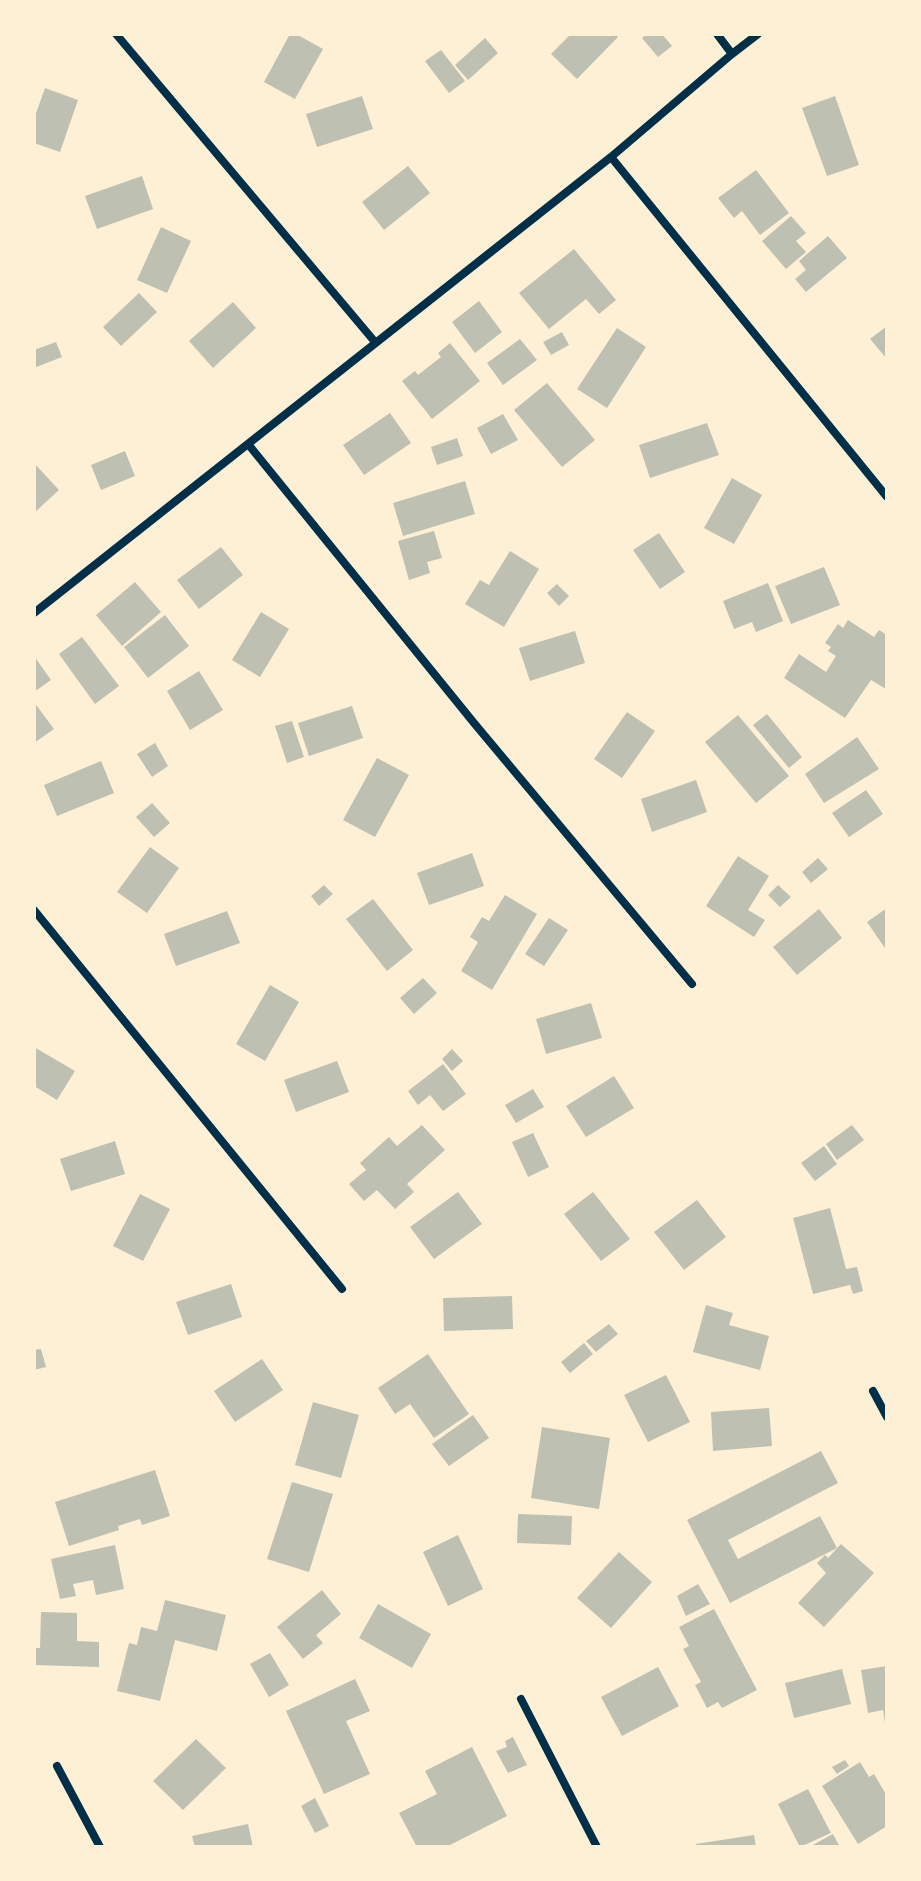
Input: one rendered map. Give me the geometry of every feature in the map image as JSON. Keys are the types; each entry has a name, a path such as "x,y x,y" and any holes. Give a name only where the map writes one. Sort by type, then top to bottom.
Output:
{"street":[{"path":"116,34 375,342"},
{"path":"717,34 732,54"},
{"path":"34,613 611,157 758,34"},
{"path":"611,157 887,497"},
{"path":"248,444 483,735 692,984"},
{"path":"34,910 342,1289"},
{"path":"873,1391 887,1417"},
{"path":"521,1699 597,1847"},
{"path":"57,1766 100,1847"}],"building":[{"path":"290,34 296,34 323,49 295,99 264,82"},
{"path":"571,34 615,34 618,37 577,79 551,54"},
{"path":"647,34 662,34 672,46 658,57 642,38"},
{"path":"485,38 498,53 468,80 455,65"},
{"path":"441,50 465,81 449,93 425,61"},
{"path":"45,88 78,100 60,152 34,143 34,119"},
{"path":"362,96 373,129 317,147 306,114"},
{"path":"835,96 859,165 827,176 802,108"},
{"path":"408,166 430,193 384,230 362,202"},
{"path":"756,170 789,213 760,235 742,211 734,218 718,198"},
{"path":"142,176 153,209 97,229 85,196"},
{"path":"791,216 806,233 796,241 806,252 786,269 762,241"},
{"path":"161,227 191,241 167,293 137,280"},
{"path":"828,236 847,258 806,292 795,279 806,270 799,261"},
{"path":"574,249 616,300 599,314 586,299 549,329 519,293"},
{"path":"139,293 157,312 121,346 103,327"},
{"path":"479,301 502,332 475,353 452,322"},
{"path":"233,302 256,328 213,368 189,341"},
{"path":"887,326 887,359 870,339"},
{"path":"617,328 646,347 607,408 577,389"},
{"path":"562,332 569,345 551,355 543,342"},
{"path":"520,339 537,360 503,385 487,363"},
{"path":"56,342 62,357 34,368 34,350"},
{"path":"450,343 480,381 432,419 402,381 415,371 418,375 441,357 438,353"},
{"path":"547,383 595,440 562,467 514,410"},
{"path":"390,413 411,443 364,475 343,445"},
{"path":"503,414 518,440 491,454 477,428"},
{"path":"707,423 719,455 650,478 639,445"},
{"path":"457,438 463,456 437,465 431,447"},
{"path":"125,451 135,476 101,490 91,465"},
{"path":"34,463 59,490 34,513"},
{"path":"732,478 762,495 734,544 704,528"},
{"path":"465,481 475,514 403,536 393,503"},
{"path":"434,531 442,558 427,562 430,573 409,580 398,541"},
{"path":"659,533 685,572 660,589 633,550"},
{"path":"221,547 243,575 199,609 177,580"},
{"path":"510,551 539,569 504,627 465,604 480,580 489,585"},
{"path":"824,567 840,605 791,624 775,586"},
{"path":"135,582 161,612 122,646 96,615"},
{"path":"768,583 783,621 756,632 752,622 734,629 723,601"},
{"path":"557,584 569,596 559,606 547,593"},
{"path":"261,612 289,629 260,677 232,660"},
{"path":"165,615 189,646 148,678 124,647"},
{"path":"848,620 874,637 879,630 887,635 887,688 871,680 845,718 784,678 799,654 826,672 836,656 828,651 831,647 825,643 838,624 843,628"},
{"path":"575,631 585,663 530,681 519,648"},
{"path":"82,637 119,686 95,704 59,654"},
{"path":"34,656 51,680 34,692"},
{"path":"199,671 223,710 190,730 167,691"},
{"path":"34,702 54,729 34,743"},
{"path":"352,706 363,738 309,756 298,723"},
{"path":"627,712 655,731 622,778 594,759"},
{"path":"767,714 802,757 789,768 753,725"},
{"path":"738,715 789,776 756,803 705,742"},
{"path":"292,721 304,757 287,763 275,726"},
{"path":"857,737 879,769 824,803 805,774"},
{"path":"155,743 168,766 152,777 137,754"},
{"path":"377,758 409,775 375,837 343,820"},
{"path":"101,761 114,793 57,816 44,785"},
{"path":"696,780 707,812 652,832 641,799"},
{"path":"866,790 883,814 849,837 832,813"},
{"path":"152,803 170,823 154,837 136,817"},
{"path":"150,847 179,868 147,913 117,892"},
{"path":"472,853 484,886 429,905 417,873"},
{"path":"738,856 769,876 748,910 765,920 754,937 706,906"},
{"path":"818,858 828,869 811,883 802,872"},
{"path":"324,885 333,894 319,906 311,896"},
{"path":"778,885 791,897 780,907 768,895"},
{"path":"505,895 537,914 492,990 461,971 478,942 470,937 482,917 489,921"},
{"path":"373,899 413,950 387,971 346,919"},
{"path":"887,908 887,951 867,922"},
{"path":"819,909 842,938 797,975 773,947"},
{"path":"227,911 240,943 176,966 164,934"},
{"path":"549,918 568,930 544,966 525,954"},
{"path":"423,978 437,993 414,1014 400,998"},
{"path":"270,985 299,1002 265,1061 236,1044"},
{"path":"591,1003 602,1038 546,1054 536,1019"},
{"path":"34,1047 75,1071 57,1100 34,1086"},
{"path":"452,1049 463,1061 452,1071 442,1059"},
{"path":"337,1061 349,1092 296,1112 284,1080"},
{"path":"443,1064 466,1094 443,1111 430,1095 418,1105 408,1091"},
{"path":"614,1076 634,1108 586,1137 566,1106"},
{"path":"533,1089 544,1107 516,1123 505,1105"},
{"path":"422,1125 445,1150 407,1184 414,1192 395,1209 377,1190 364,1201 349,1184 366,1170 360,1163 389,1137 397,1146"},
{"path":"852,1125 864,1140 837,1160 826,1144"},
{"path":"533,1133 549,1167 528,1177 512,1142"},
{"path":"115,1141 125,1174 71,1191 60,1159"},
{"path":"824,1146 837,1164 815,1181 801,1163"},
{"path":"458,1192 482,1224 434,1259 410,1227"},
{"path":"593,1192 630,1239 601,1261 564,1214"},
{"path":"140,1194 170,1209 143,1261 113,1246"},
{"path":"697,1200 726,1237 684,1270 654,1232"},
{"path":"830,1208 846,1269 857,1267 863,1291 853,1294 850,1285 813,1294 793,1218"},
{"path":"231,1284 242,1317 188,1335 176,1302"},
{"path":"512,1296 513,1329 444,1331 443,1298"},
{"path":"706,1305 733,1313 729,1325 769,1336 760,1370 693,1352"},
{"path":"609,1324 618,1334 596,1352 586,1341"},
{"path":"584,1343 593,1354 570,1373 561,1362"},
{"path":"41,1349 46,1367 34,1370 34,1350"},
{"path":"428,1354 469,1414 434,1438 410,1404 395,1414 378,1388"},
{"path":"262,1359 283,1390 235,1422 214,1391"},
{"path":"666,1375 690,1422 648,1442 624,1395"},
{"path":"313,1402 359,1415 341,1478 295,1465"},
{"path":"769,1408 772,1446 713,1451 711,1412"},
{"path":"473,1415 489,1438 449,1466 432,1444"},
{"path":"542,1427 610,1438 599,1509 531,1498"},
{"path":"821,1451 838,1483 728,1540 738,1559 820,1516 837,1548 730,1603 687,1520"},
{"path":"155,1470 170,1516 142,1525 140,1519 118,1526 119,1530 69,1546 55,1502"},
{"path":"292,1482 333,1494 309,1572 267,1559"},
{"path":"518,1514 572,1516 571,1545 517,1543"},
{"path":"458,1535 483,1589 448,1606 423,1552"},
{"path":"841,1544 874,1573 824,1627 798,1603 826,1573 817,1563 825,1555 828,1558"},
{"path":"115,1545 124,1589 96,1595 93,1580 73,1584 76,1596 60,1599 51,1559"},
{"path":"619,1552 652,1582 611,1628 577,1598"},
{"path":"698,1584 710,1604 686,1616 677,1596"},
{"path":"322,1590 341,1614 316,1635 323,1643 303,1659 277,1627"},
{"path":"165,1600 226,1615 217,1651 175,1640 160,1701 117,1691 129,1643 137,1645 141,1627 157,1631"},
{"path":"378,1604 431,1634 412,1668 359,1638"},
{"path":"714,1609 757,1690 722,1708 718,1702 707,1708 695,1685 701,1682 683,1649 689,1646 679,1627"},
{"path":"41,1612 77,1613 77,1641 99,1642 99,1667 34,1665 34,1648 40,1648"},
{"path":"270,1653 289,1685 269,1697 250,1664"},
{"path":"887,1666 885,1723 883,1710 868,1713 861,1670"},
{"path":"658,1667 679,1706 622,1736 601,1697"},
{"path":"842,1669 851,1704 794,1718 785,1683"},
{"path":"355,1679 370,1711 346,1721 370,1774 324,1794 286,1711"},
{"path":"513,1737 527,1765 508,1773 496,1751 507,1747 505,1741"},
{"path":"196,1739 226,1768 183,1810 153,1781"},
{"path":"472,1747 507,1816 446,1847 417,1847 399,1813 437,1794 425,1771"},
{"path":"845,1760 849,1766 837,1774 832,1767"},
{"path":"860,1762 869,1777 874,1774 887,1796 887,1826 858,1844 822,1786"},
{"path":"808,1789 831,1833 800,1847 778,1804"},
{"path":"315,1798 329,1826 315,1833 301,1806"},
{"path":"248,1824 253,1847 195,1847 192,1836"},
{"path":"833,1834 840,1847 809,1847"},
{"path":"754,1835 756,1847 697,1847 696,1844"}]}
